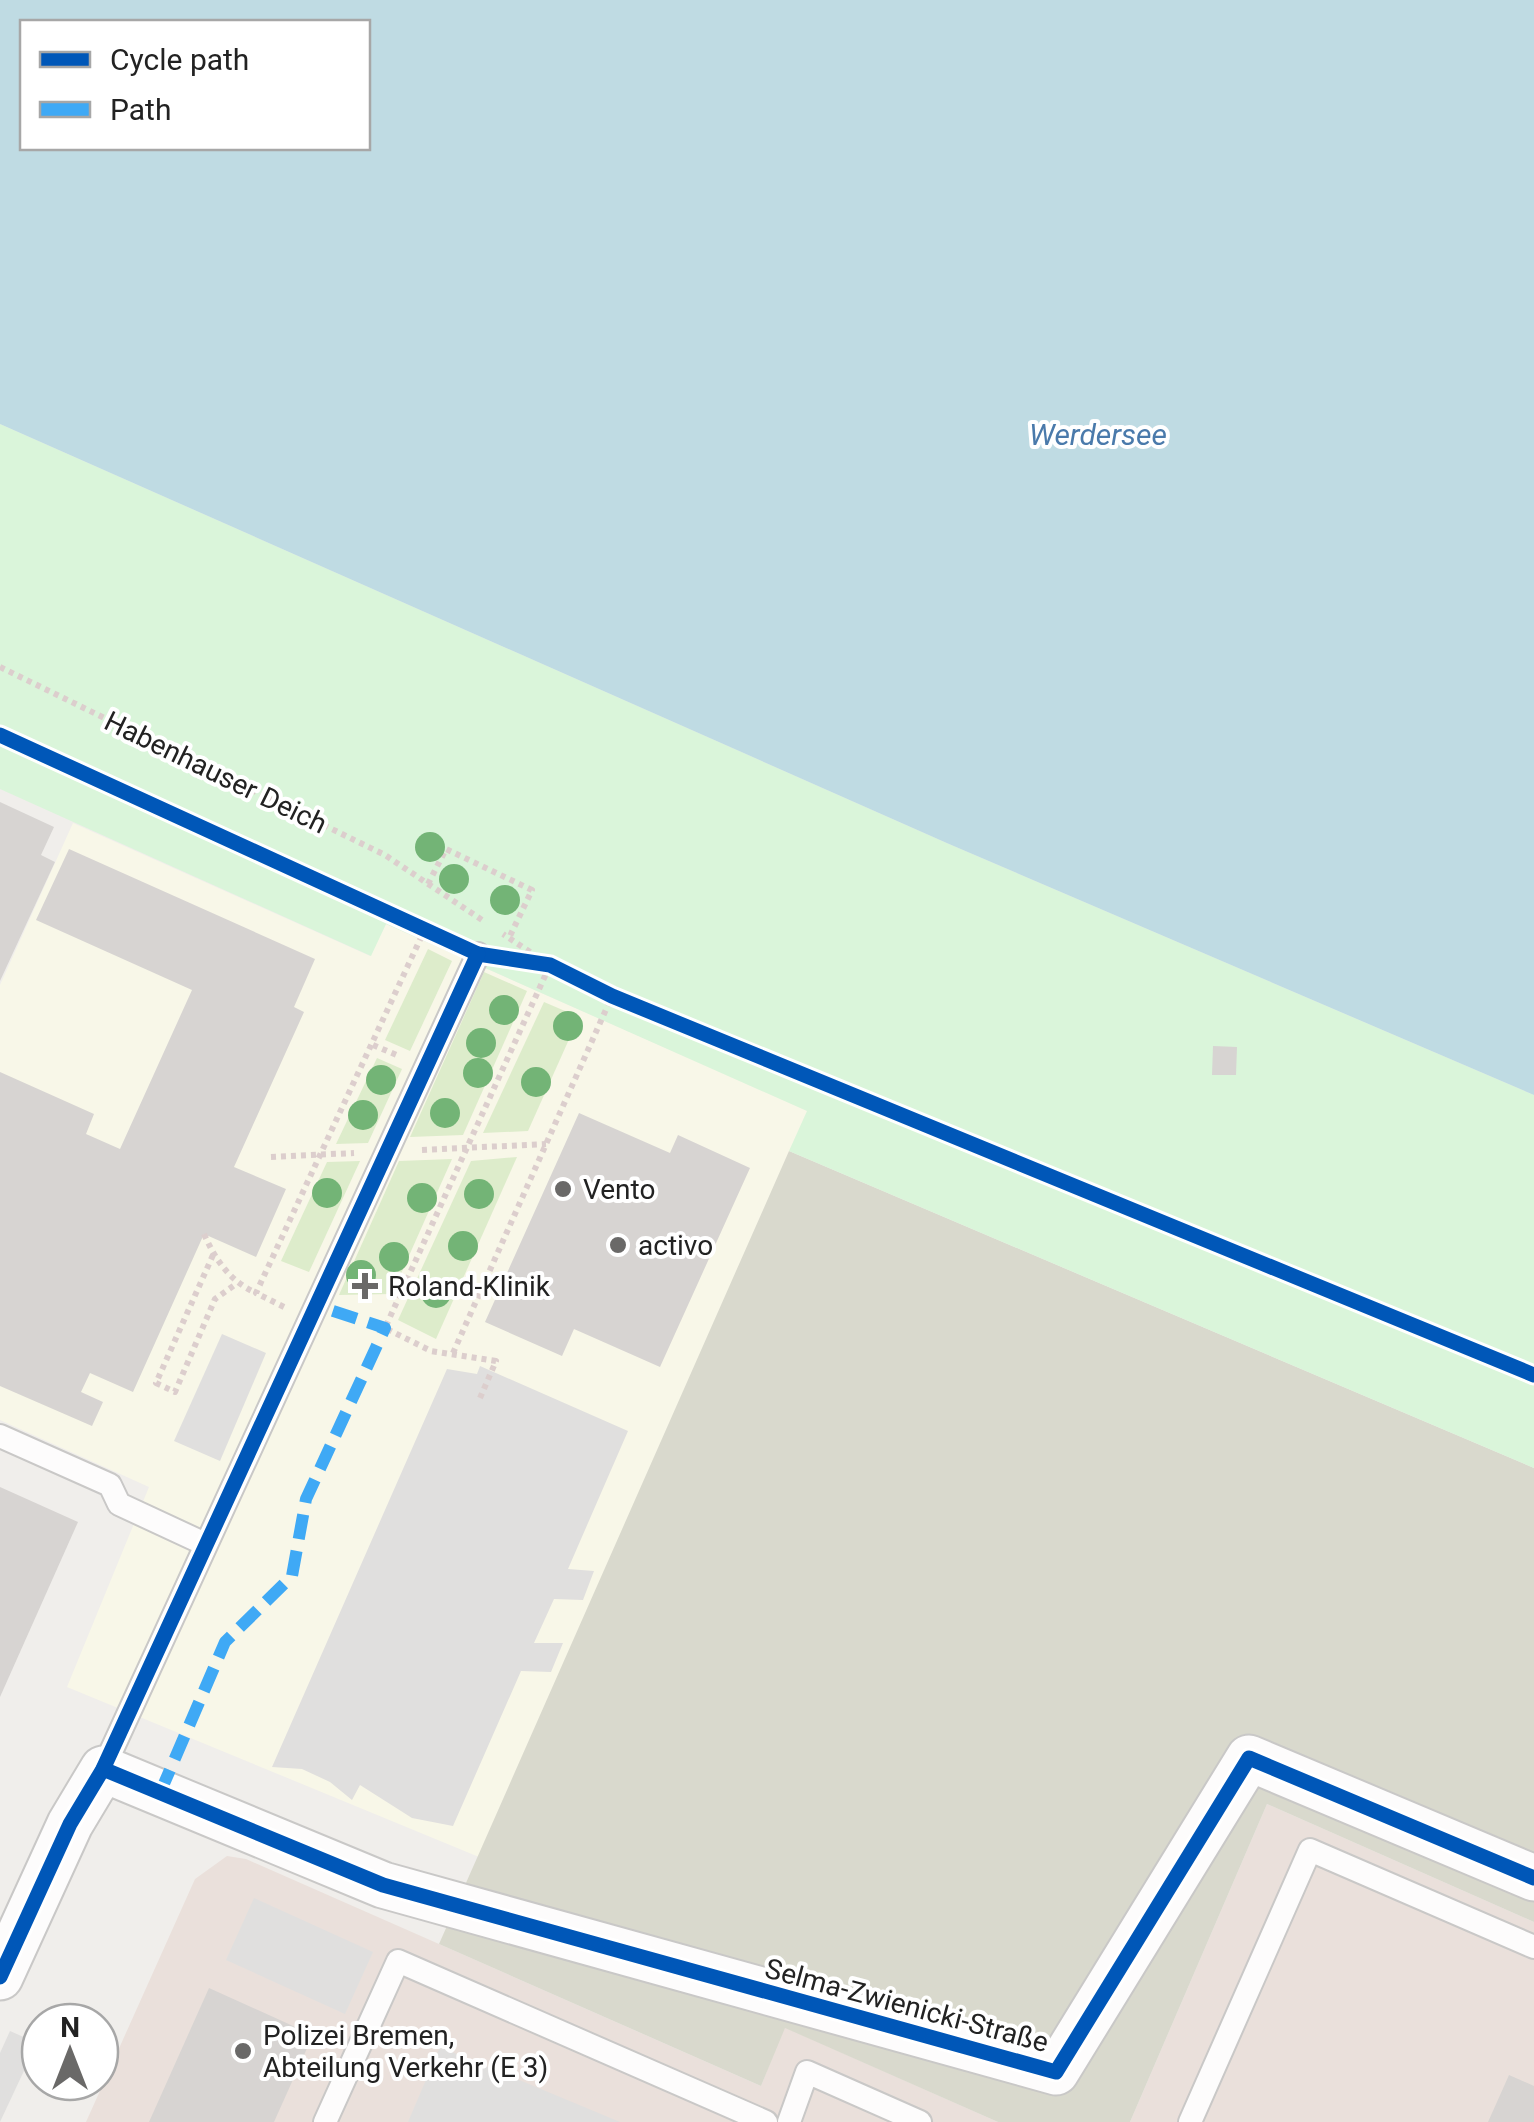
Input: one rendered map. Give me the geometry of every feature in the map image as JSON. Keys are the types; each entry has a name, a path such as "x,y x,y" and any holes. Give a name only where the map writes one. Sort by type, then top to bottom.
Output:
{"street":[{"name":"Selma-Zwienicki-Straße","path":"103,1769 383,1885 1056,2072 1250,1758 1534,1878"},
{"path":"4,1956 70,1824 103,1769"}],"lane":[{"path":"103,1769 478,954"},
{"path":"0,1436 110,1485 119,1504 205,1544"},
{"path":"1190,2122 1310,1850 1534,1947"},
{"path":"325,2122 398,1961 766,2122"},
{"path":"788,2122 807,2072 920,2122"}],"path":[{"path":"409,924 478,954"},
{"path":"256,1293 424,931"},
{"path":"480,1398 496,1361 430,1351 384,1328 550,965"},
{"path":"453,1352 612,996"},
{"path":"204,1234 213,1255 236,1284 287,1308 315,1305"},
{"path":"213,1255 156,1383 176,1392 216,1299 236,1284"}],"shaded area":[{"name":"Roland-Klinik","path":"73,823 370,956 386,924 808,1111 479,1857 67,1687 149,1487 0,1420 0,985"},
{"path":"789,1151 1534,1468 1534,1922 1267,1804 1130,2122 998,2122 785,2028 761,2086 439,1944"},
{"path":"222,1334 266,1353 220,1461 174,1441"},
{"path":"480,1366 628,1431 568,1569 594,1571 583,1600 554,1599 534,1643 563,1643 551,1672 521,1671 453,1826 412,1818 360,1785 352,1800 330,1782 302,1769 272,1767 447,1369 477,1374"},
{"path":"1267,1804 1534,1922 1534,2122 1130,2122"},
{"path":"227,1856 246,1859 761,2086 784,2027 998,2122 86,2122 95,2102 120,2102 120,2046 195,1879"},
{"path":"254,1898 373,1952 345,2014 226,1960"},
{"path":"10,2031 20,2035 20,2079 0,2122 0,2053"},
{"path":"440,2047 620,2122 408,2122"}],"green space":[{"path":"0,424 949,844 1534,1095 1534,1468 789,1151 807,1111 386,924 371,956 0,789"},
{"path":"428,949 452,961 410,1051 385,1040"},
{"path":"484,972 527,991 463,1135 410,1137"},
{"path":"544,1002 579,1017 528,1131 483,1133"},
{"path":"377,1058 402,1069 368,1143 336,1144"},
{"path":"517,1157 436,1339 398,1320 471,1161"},
{"path":"452,1159 392,1294 339,1295 399,1161"},
{"path":"360,1161 309,1272 281,1261 327,1162"}],"water":[{"name":"Werdersee","path":"0,0 1534,0 1534,1095 949,844 0,424"}],"building":[{"path":"0,802 54,827 41,855 55,862 0,981"},
{"path":"69,849 315,959 294,1007 304,1012 234,1167 286,1189 256,1257 204,1234 133,1392 90,1373 81,1392 103,1402 92,1426 0,1386 0,1072 94,1114 86,1134 120,1149 192,990 36,920"},
{"path":"1213,1046 1237,1047 1236,1075 1212,1075"},
{"name":"activo","path":"579,1113 670,1153 678,1135 750,1168 660,1367 574,1329 562,1356 485,1322"},
{"path":"0,1487 78,1522 0,1697"},
{"name":"Polizei Bremen, Abteilung Verkehr (E 3)","path":"209,1988 313,2035 274,2122 149,2122"},
{"path":"1509,2075 1534,2086 1534,2122 1488,2122"}],"marked path":[{"path":"160,1793 225,1642 292,1576 306,1499 385,1328 315,1305"}],"cycle path":[{"path":"0,735 478,954 550,965 612,996 1534,1375"},
{"path":"0,1977 70,1824 103,1769 478,954"},
{"path":"103,1769 383,1885 1056,2072 1249,1758 1534,1878"}],"place":[{"name":"Vento","path":"563,1189"},
{"name":"activo","path":"618,1245"},
{"name":"Roland-Klinik","path":"365,1286"},
{"name":"Polizei Bremen, Abteilung Verkehr (E 3)","path":"243,2051"}]}
